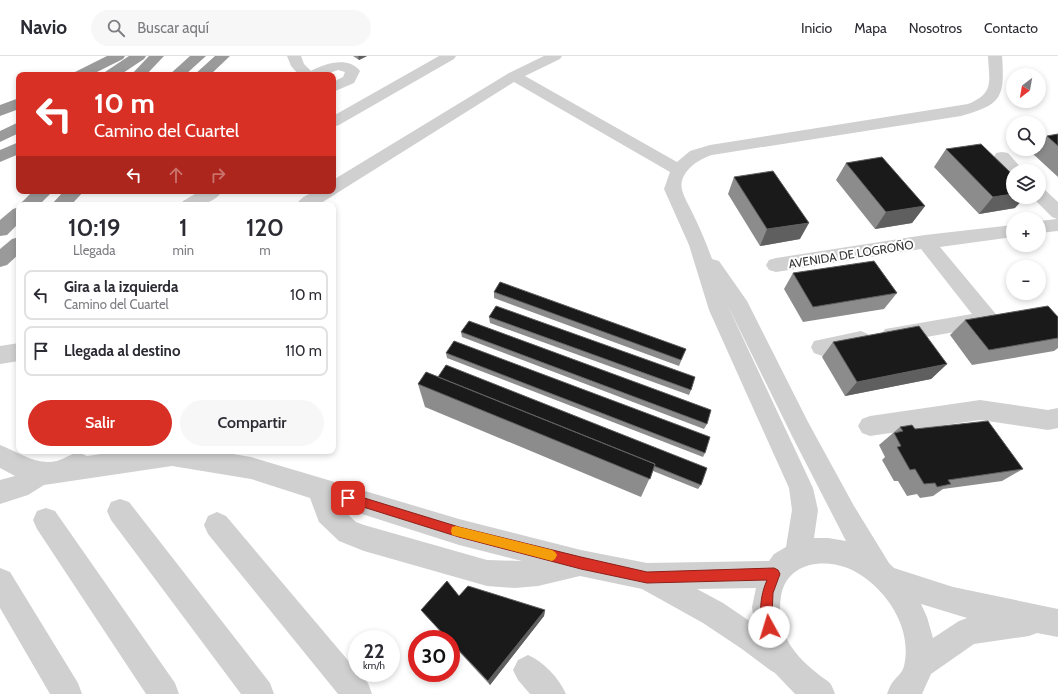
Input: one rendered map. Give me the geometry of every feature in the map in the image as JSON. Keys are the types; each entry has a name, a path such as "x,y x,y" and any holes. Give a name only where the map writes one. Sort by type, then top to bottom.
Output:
{"highway":[{"path":"86,72 118,56"},
{"path":"114,72 138,56"},
{"path":"141,72 157,56"},
{"path":"180,72 199,56"},
{"path":"204,72 223,56"},
{"path":"0,111 16,104"},
{"path":"0,137 16,129"},
{"path":"0,157 16,149"},
{"path":"31,202 41,194"},
{"path":"63,202 72,194"},
{"path":"0,230 16,216"},
{"path":"0,260 16,247"}],"street":[{"path":"294,56 298,66 304,72"},
{"path":"404,81 435,56"},
{"path":"336,120 449,56"},
{"path":"336,186 514,76 555,56"},
{"path":"910,685 920,641 914,619 902,598 884,576 837,501 800,429 730,309 698,245 673,188 674,179 687,160 697,154 710,150 979,107 990,101 995,92 997,83 995,56"},
{"path":"319,72 333,64 346,66 353,71 349,80 336,86"},
{"path":"514,76 679,170"},
{"path":"1002,157 1009,164"},
{"path":"194,202 208,194"},
{"path":"309,202 323,194"},
{"path":"1046,201 1058,213"},
{"path":"1046,226 1058,225"},
{"name":"AVENIDA DE LOGROÑO","path":"776,265 1006,231"},
{"name":"AVENIDA DE LOGROÑO","path":"822,347 988,319 925,242"},
{"path":"730,309 801,488 805,510 798,554"},
{"path":"870,426 980,410 1055,423"},
{"path":"66,470 90,454"},
{"path":"223,454 251,468"},
{"path":"0,456 23,468 39,474"},
{"path":"0,492 19,487 39,474 172,456 251,468 459,532 581,563 647,577 774,574"},
{"path":"320,489 328,513 338,523 348,532 378,542 494,573 515,575 538,573 581,563"},
{"path":"120,512 259,694"},
{"path":"46,520 164,694"},
{"path":"217,525 357,694"},
{"path":"789,667 772,639 766,616 767,593 774,574 785,562 798,554 817,550 838,552 860,560 884,576 953,601 1050,621"},
{"path":"647,577 713,613 752,639 789,667 816,693"},
{"path":"0,582 67,694"},
{"path":"910,685 969,631 1050,621"},
{"path":"528,670 551,694"}],"building":[{"path":"1058,134 1058,146 1047,136"},
{"path":"981,144 1006,168 1006,195 993,197 946,149"},
{"path":"882,157 925,206 886,212 846,163"},
{"path":"773,171 809,223 767,229 734,177"},
{"path":"874,261 897,293 813,307 793,273"},
{"path":"500,282 686,349 681,360 494,292"},
{"path":"496,306 695,377 691,390 489,317"},
{"path":"1048,306 1058,317 1058,338 989,350 965,320"},
{"path":"469,321 711,410 707,424 461,332"},
{"path":"919,326 947,364 857,382 833,342"},
{"path":"454,341 710,437 705,453 446,353"},
{"path":"446,365 707,468 701,485 654,466 655,464 438,377"},
{"path":"426,372 655,464 650,479 418,384"},
{"path":"988,421 1023,469 948,480 951,484 937,487 935,483 924,484 915,469 910,470 897,447 901,446 894,433 903,431 900,427 912,425 915,429"},
{"path":"447,581 459,596 468,586 545,610 488,681 460,651 460,630 440,630 421,610"}],"slow traffic":[{"path":"456,531 552,555"}],"route":[{"path":"348,498 459,532 581,563 647,577 774,574 767,593 766,616 769,627"}]}
